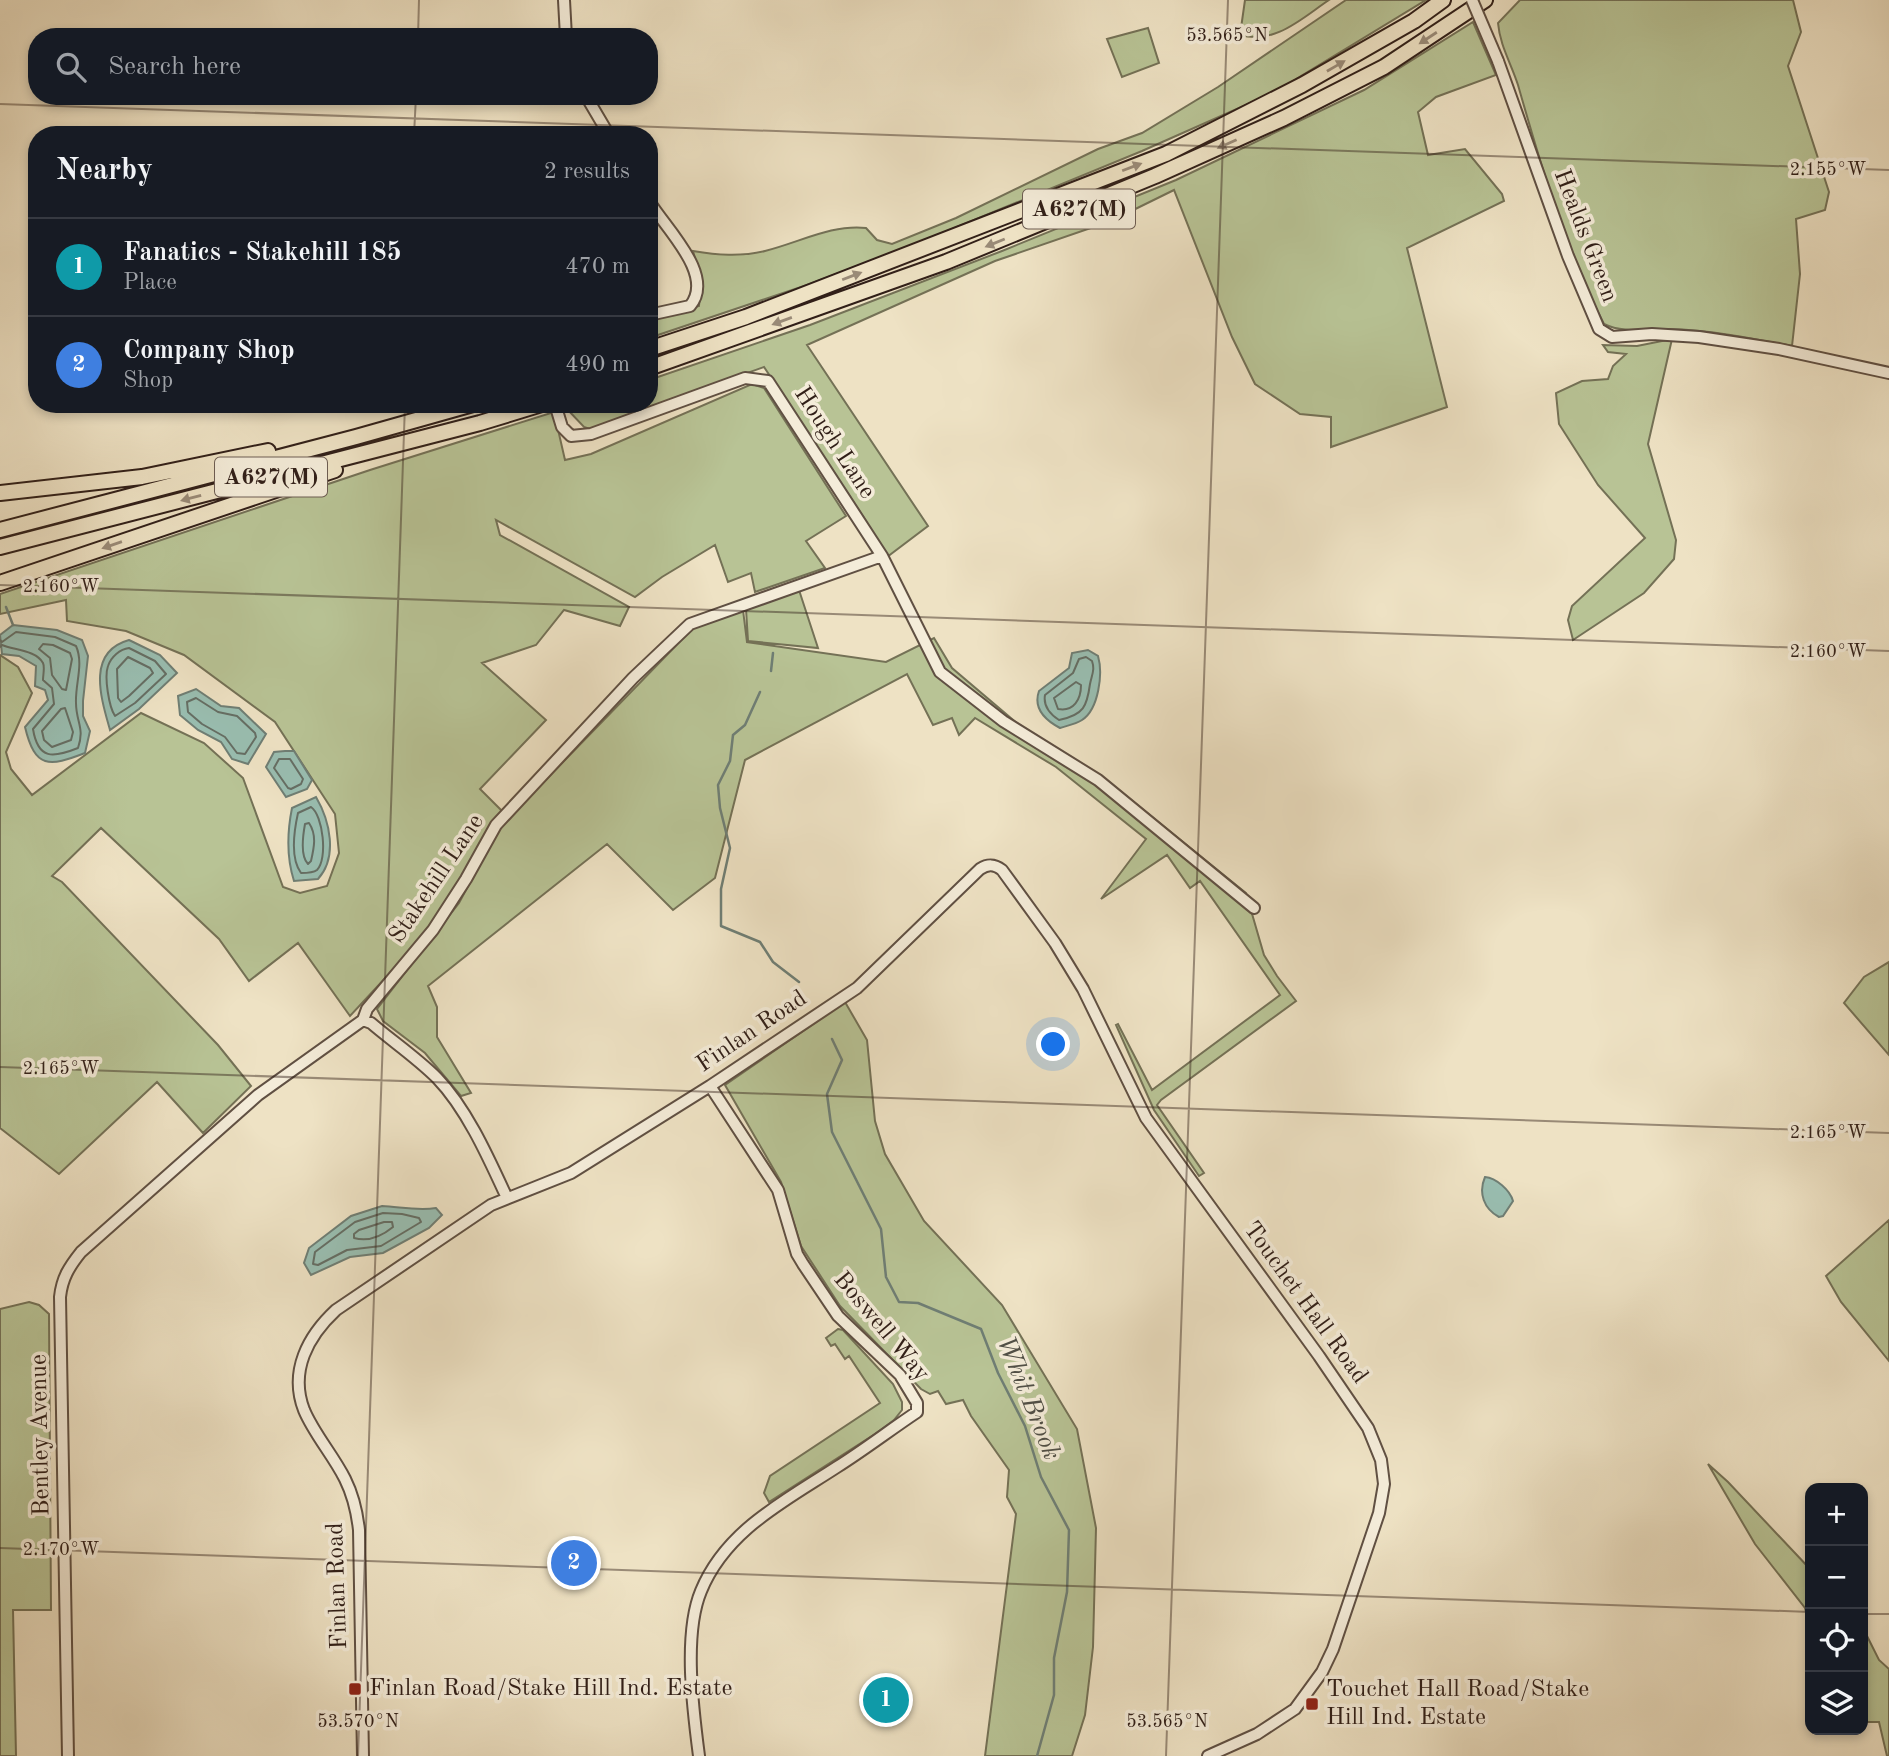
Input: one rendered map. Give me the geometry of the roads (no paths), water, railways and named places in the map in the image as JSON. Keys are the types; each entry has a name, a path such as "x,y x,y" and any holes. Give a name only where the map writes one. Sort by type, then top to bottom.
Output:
{"highway":[{"name":"A627(M)","path":"658,346 746,317 1166,154 1302,85 1414,21 1443,0"},
{"name":"A627(M)","path":"658,365 946,262 1155,176 1284,118 1384,67 1485,0"},
{"name":"A627(M)","path":"0,530 442,413"},
{"name":"A627(M)","path":"0,583 234,503 512,413"},
{"name":"A627(M)","path":"0,494 142,477 435,415"},
{"name":"A627(M)","path":"0,547 480,423"}],"street":[{"path":"564,0 566,28"},
{"name":"Healds Green","path":"1472,0 1498,61 1568,256 1599,329 1612,337 1652,334 1699,337 1779,349 1889,373"},
{"path":"591,105 604,126"},
{"path":"658,214 691,260 698,281 698,295 690,306 658,313"},
{"name":"Hough Lane","path":"658,409 745,378 768,381 882,556"},
{"name":"Hough Lane","path":"558,413 562,427 571,436 591,433 647,413"},
{"path":"882,556 940,672 1003,721 1098,780 1254,908"},
{"name":"Stakehill Lane","path":"62,1281 81,1252 258,1095 363,1020 367,1009 450,906 496,825 633,678 690,624 882,556"},
{"name":"Finlan Road","path":"363,1756 357,1508 345,1479 304,1410 299,1379 302,1353 315,1332 336,1310 491,1205 571,1173 710,1086 857,988 980,869 992,865"},
{"name":"Touchet Hall Road","path":"992,865 1002,870 1055,943 1083,989 1146,1118 1319,1356 1368,1428 1381,1460 1384,1484 1379,1513 1333,1648 1322,1672 1295,1709 1274,1724 1208,1756"},
{"path":"363,1020 371,1023 436,1076 448,1090 493,1167 507,1198"},
{"name":"Boswell Way","path":"699,1756 694,1715 691,1637 696,1606 710,1572 738,1535 758,1518 841,1465 916,1412 917,1403 900,1375 838,1316 803,1264 797,1254 778,1189 710,1086"},
{"name":"Bentley Avenue","path":"62,1281 60,1311 68,1756"}],"water":[{"path":"13,625 57,630 82,640 88,656 83,716 90,731 85,753 53,762 45,761 34,751 25,727 48,700 45,690 35,686 36,666 19,656 2,654 0,635"},
{"path":"129,640 160,655 177,673 139,709 110,730 101,691 102,665 115,646"},
{"path":"1088,650 1098,656 1100,681 1096,699 1088,715 1082,720 1060,728 1039,708 1039,691 1069,668 1072,653"},
{"path":"196,689 221,706 239,708 266,734 248,764 232,759 221,742 198,730 180,715 178,696"},
{"path":"294,751 312,780 307,789 286,797 266,767 274,752"},
{"path":"316,797 328,828 328,860 318,879 294,881 288,845 292,808"},
{"path":"1485,1177 1498,1182 1513,1201 1503,1216 1494,1214 1486,1205 1482,1195"},
{"path":"382,1206 436,1208 442,1215 429,1228 383,1253 350,1257 311,1275 304,1263 309,1248 351,1216"}],"waterway":[{"path":"6,607 13,625"},
{"name":"Whit Brook","path":"771,671 773,653"},
{"name":"Whit Brook","path":"760,692 745,725 733,735 730,761 718,785 720,808 730,848 721,889 721,926 760,942 773,962 799,982"},
{"name":"Whit Brook","path":"832,1039 842,1060 827,1094 832,1132 881,1229 886,1277 899,1302 918,1303 981,1329 998,1373 1025,1426 1041,1477 1069,1530 1067,1592 1054,1658 1054,1695 1037,1756"}],"place":[{"name":"Company Shop","path":"574,1563"},
{"name":"Finlan Road/Stake Hill Ind. Estate","path":"355,1689"},
{"name":"Fanatics - Stakehill 185","path":"886,1700"},
{"name":"Touchet Hall Road/Stake Hill Ind. Estate","path":"1312,1704"}]}
